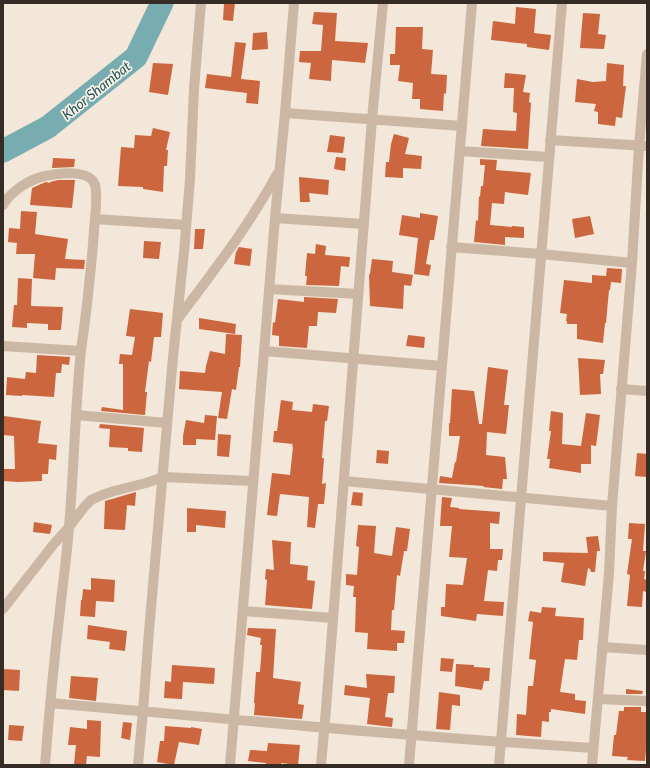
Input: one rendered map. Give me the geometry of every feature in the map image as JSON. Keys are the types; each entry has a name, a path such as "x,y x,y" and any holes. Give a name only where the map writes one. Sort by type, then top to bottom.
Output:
{"street":[{"path":"138,765 176,320 186,225 201,3"},
{"path":"230,765 275,218 286,113 294,3"},
{"path":"321,765 372,119 384,3"},
{"path":"409,765 472,3"},
{"path":"499,765 562,3"},
{"path":"592,765 609,573 612,506 632,263 643,146 647,54"},
{"path":"286,113 462,126"},
{"path":"550,140 643,146"},
{"path":"460,151 549,157"},
{"path":"176,320 242,231 280,169"},
{"path":"3,205 7,198 26,183 43,176 62,173 82,174 91,178 95,185 95,219 81,351 69,527 50,703 45,765"},
{"path":"275,218 364,224"},
{"path":"95,219 186,225"},
{"path":"452,247 632,263"},
{"path":"270,289 358,294"},
{"path":"3,346 81,351"},
{"path":"265,351 442,366"},
{"path":"622,389 647,391"},
{"path":"76,415 167,423"},
{"path":"3,609 53,545 91,500 114,491 163,477 253,481"},
{"path":"344,481 612,506"},
{"path":"243,611 333,618"},
{"path":"602,647 647,650"},
{"path":"598,698 647,701"},
{"path":"50,703 411,735 593,748"}],"building":[{"path":"224,3 235,3 233,21 223,20"},
{"path":"516,7 536,9 534,33 551,35 549,50 527,47 527,44 491,40 493,21 515,24"},
{"path":"314,12 337,13 335,41 368,43 365,63 332,60 331,81 309,79 311,63 299,62 300,51 321,51 323,25 312,24"},
{"path":"583,13 600,14 598,34 606,35 604,49 580,48"},
{"path":"396,27 423,27 422,49 433,50 431,74 447,75 443,111 420,109 420,99 412,99 413,83 398,81 400,65 390,65 390,54 395,54"},
{"path":"267,32 268,49 252,50 253,33"},
{"path":"235,42 246,43 241,79 260,81 258,104 246,103 247,93 205,88 207,74 231,77"},
{"path":"153,63 173,64 168,95 149,92"},
{"path":"607,63 624,65 623,86 626,86 622,118 616,117 615,126 598,124 598,112 594,111 596,104 575,102 577,79 593,82 606,81"},
{"path":"505,73 526,75 523,92 530,93 529,102 531,103 528,149 481,146 483,129 516,131 517,113 513,112 514,88 504,88"},
{"path":"153,128 170,132 166,150 168,150 167,166 164,166 163,192 143,189 143,187 118,186 121,147 134,148 135,135 151,136"},
{"path":"394,134 409,138 405,154 422,156 421,169 403,168 403,178 385,177 386,162 389,162"},
{"path":"330,135 345,137 343,153 327,152"},
{"path":"336,157 346,158 345,171 334,169"},
{"path":"53,158 75,159 74,167 52,168"},
{"path":"480,159 497,160 496,170 531,173 528,195 505,192 504,204 492,203 490,225 524,227 524,238 505,237 505,245 474,242 476,220 478,221 479,196 480,197 481,186 483,186 485,165 480,165"},
{"path":"299,177 329,180 328,195 309,193 310,202 300,202"},
{"path":"58,180 75,180 72,208 30,205 32,188 46,182 50,183"},
{"path":"21,211 37,212 35,234 68,239 65,259 85,260 84,269 56,268 55,280 33,278 35,254 16,254 17,243 8,242 9,228 20,229"},
{"path":"420,213 438,216 434,240 430,240 426,264 431,265 429,276 414,274 418,238 399,235 402,215 420,218"},
{"path":"590,216 594,234 575,238 572,219"},
{"path":"195,229 205,229 203,249 194,249"},
{"path":"144,241 161,242 159,259 143,258"},
{"path":"316,244 326,246 325,255 350,257 349,267 341,266 339,286 306,285 307,276 305,276 307,253 315,254"},
{"path":"239,247 252,249 250,266 234,264 236,252"},
{"path":"372,259 393,261 392,272 413,275 411,286 404,285 403,309 370,306 369,274"},
{"path":"607,268 622,269 621,283 611,282 603,343 577,339 577,324 567,324 567,314 560,313 564,280 592,283 592,275 606,276"},
{"path":"18,278 32,279 31,306 63,307 61,330 48,330 48,324 27,323 27,328 12,327 14,305 17,305"},
{"path":"304,297 338,299 336,313 318,312 317,326 309,326 307,348 279,346 279,336 272,335 278,299 304,302"},
{"path":"130,309 163,313 161,337 154,337 151,362 149,361 145,392 147,392 145,415 101,411 102,407 123,410 123,364 119,364 120,354 132,355 135,337 126,336"},
{"path":"199,318 236,324 235,334 199,329"},
{"path":"226,334 242,335 240,367 236,390 232,389 227,419 218,418 222,392 179,389 180,371 205,373 210,351 225,354"},
{"path":"408,335 425,337 424,348 406,346"},
{"path":"37,355 70,357 69,365 62,364 61,373 56,373 54,397 6,395 7,377 25,379 26,372 36,373"},
{"path":"578,358 605,360 603,374 600,374 601,394 580,395"},
{"path":"488,367 508,370 504,405 509,405 506,434 487,432 486,455 505,457 507,479 503,479 502,489 483,487 484,486 439,483 440,476 452,478 460,436 449,436 452,389 474,391 479,424 482,424"},
{"path":"281,400 293,402 292,410 312,412 313,404 329,406 327,421 325,421 322,458 324,458 322,484 326,483 324,504 318,504 315,528 307,527 309,497 280,494 277,516 267,515 272,473 290,475 293,444 273,442 274,431 277,431"},
{"path":"551,411 563,413 562,444 581,446 586,413 600,415 596,446 591,445 591,464 581,464 581,473 549,468 550,459 547,459 551,431 549,431"},
{"path":"205,415 217,416 215,440 196,439 196,445 183,445 186,420 204,423"},
{"path":"4,416 41,421 38,443 57,445 56,460 49,459 48,474 42,474 42,481 3,481 3,469 15,469 14,436 3,435"},
{"path":"100,424 144,428 142,452 128,451 128,448 109,447 110,429 99,428"},
{"path":"218,434 231,435 229,457 217,456"},
{"path":"377,450 389,451 388,464 376,463"},
{"path":"637,453 647,454 647,477 635,476"},
{"path":"136,492 135,506 127,505 125,530 104,529 105,501"},
{"path":"353,492 363,493 362,506 351,505"},
{"path":"442,497 452,498 450,507 500,512 499,524 490,523 490,549 503,549 502,560 498,560 497,571 488,570 484,601 504,602 503,616 477,614 476,621 441,616 441,607 445,607 446,584 463,585 467,558 449,557 452,526 440,526"},
{"path":"187,508 226,511 225,528 196,525 196,532 187,532"},
{"path":"34,522 52,525 50,534 33,532"},
{"path":"629,523 645,524 643,551 646,551 643,571 645,571 644,579 647,580 647,592 643,591 642,607 627,606 630,575 627,574 632,539 628,539"},
{"path":"358,525 376,526 374,553 392,556 396,527 410,529 407,551 404,551 400,576 397,575 394,610 392,610 391,630 405,631 404,643 397,643 397,651 367,649 368,633 355,632 356,597 353,597 354,586 346,585 346,574 357,575 359,547 356,546"},
{"path":"598,536 600,551 597,551 595,572 591,572 588,568 585,586 561,582 564,563 543,561 543,552 588,553 586,537"},
{"path":"272,540 291,542 290,564 308,566 307,580 315,581 312,609 265,605 267,580 265,579 266,569 274,570"},
{"path":"91,578 115,580 114,602 96,601 95,617 80,616 83,589 91,590"},
{"path":"542,607 556,608 555,616 584,618 583,640 579,640 577,660 565,659 560,692 575,694 575,700 586,701 585,714 551,709 551,712 549,712 549,722 542,721 541,737 516,735 517,714 526,715 528,686 533,686 536,660 529,659 533,622 528,621 530,611 541,613"},
{"path":"88,625 127,631 125,651 109,649 110,642 87,639"},
{"path":"248,628 276,629 273,678 301,682 298,704 304,705 302,719 254,715 256,672 260,672 262,645 260,645 261,638 247,635"},
{"path":"441,658 454,659 452,672 440,671"},
{"path":"456,664 490,668 489,681 484,681 482,690 455,686"},
{"path":"172,665 215,668 214,684 183,682 182,699 164,698 165,681 171,682"},
{"path":"3,669 20,670 19,691 3,690"},
{"path":"366,674 395,676 394,693 388,693 385,717 393,718 392,727 367,724 370,698 344,695 345,685 367,688"},
{"path":"71,676 98,678 96,701 69,698"},
{"path":"626,689 643,691 642,694 626,694"},
{"path":"439,692 460,695 460,706 452,705 450,730 436,729"},
{"path":"624,707 641,707 641,712 647,712 645,761 627,760 628,757 612,756 614,735 616,735 619,711 624,711"},
{"path":"87,720 101,721 100,757 87,756 86,764 74,764 76,745 68,745 70,727 87,729"},
{"path":"123,722 132,723 130,740 121,738"},
{"path":"9,725 24,726 22,741 8,740"},
{"path":"165,726 202,729 199,745 179,742 174,765 157,762 160,741 164,741"},
{"path":"268,743 300,745 298,765 281,763 281,765 266,765 266,763 248,761 250,750 267,751"}],"waterway":[{"name":"Khor Shambat","path":"3,151 48,127 136,57 162,3"}]}
